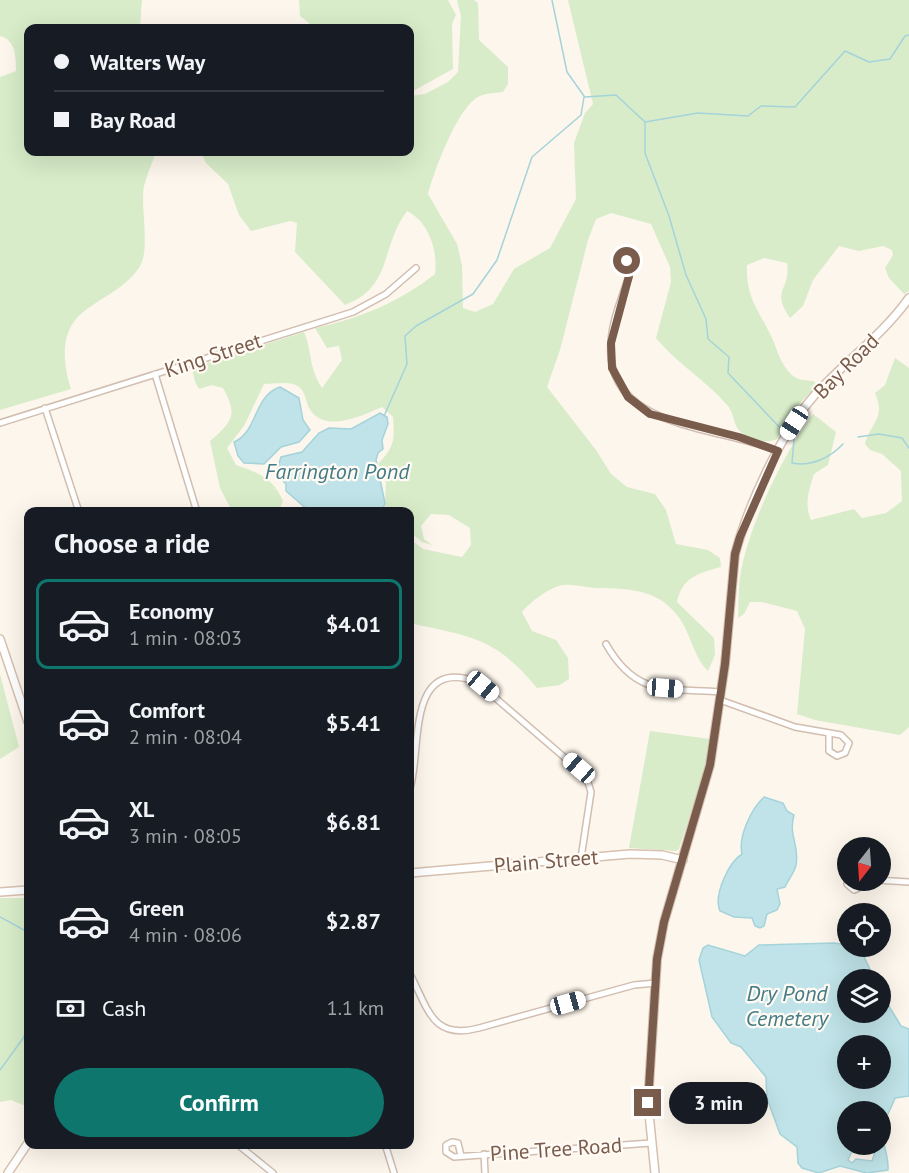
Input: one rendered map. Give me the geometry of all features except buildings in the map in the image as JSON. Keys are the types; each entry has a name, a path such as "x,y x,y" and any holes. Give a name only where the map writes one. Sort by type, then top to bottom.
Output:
{"main road":[{"name":"Bay Road","path":"655,1173 648,1093 656,983 664,922 707,780 721,696 735,554 740,537 778,451 813,397 879,334 908,302"},
{"path":"0,639 24,710"},
{"name":"Plain Street","path":"414,873 638,853 683,860"},
{"path":"0,892 24,890"},
{"path":"8,1173 24,1149"}],"street":[{"path":"623,253 630,269 611,343 612,368 628,397 650,414 739,437 778,451"},
{"name":"King Street","path":"0,423 353,312 386,294 416,268"},
{"path":"155,374 195,507"},
{"path":"45,408 77,507"},
{"path":"606,644 622,669 641,683 721,696 785,724 829,733 847,739 849,747 845,753 837,756 829,751 829,733"},
{"path":"414,769 419,711 424,697 434,686 447,679 462,678 477,682 586,776 591,792 581,858"},
{"path":"891,881 909,882"},
{"path":"414,981 433,1017 440,1026 453,1031 479,1028 634,985 656,983"},
{"name":"Pine Tree Road","path":"461,1156 651,1143"},
{"path":"243,1149 273,1173"},
{"path":"387,1149 394,1173"},
{"path":"484,1154 485,1173"}],"green space":[{"path":"0,0 142,0 140,24 24,24 24,156 155,156 144,186 145,240 142,260 133,276 82,313 69,330 65,359 71,389 0,410 0,77 16,71 12,45 0,36"},
{"path":"299,0 448,0 456,15 452,24 453,69 414,90 414,24 309,24 300,16"},
{"path":"457,0 474,0 478,3 479,40 508,67 508,84 503,92 480,96 463,112 448,140 428,194 457,244 462,265 463,308 475,312 493,304 514,269 550,248 576,199 574,143 585,113 593,104 568,0 909,0 909,291 904,294 889,278 885,268 893,255 892,250 883,246 859,251 839,246 813,280 803,306 790,318 784,308 781,295 786,279 787,263 764,258 747,265 750,294 784,366 795,377 813,381 818,385 799,404 777,439 759,440 749,438 742,433 727,405 656,338 671,282 670,267 651,224 611,213 596,219 588,240 560,350 547,387 596,450 611,474 627,487 655,494 666,510 676,544 708,550 720,558 721,567 693,577 683,587 677,602 714,638 715,655 708,671 699,659 682,622 669,606 650,595 630,590 559,586 541,595 522,612 532,631 556,640 568,658 569,679 560,685 537,688 522,671 494,648 466,636 414,624 414,542 423,549 462,557 471,545 470,528 449,515 431,514 421,526 424,539 432,545 422,542 414,535 414,507 385,507 386,476 378,464 390,448 394,425 393,417 382,407 345,420 326,421 311,411 298,386 286,383 264,384 244,426 227,448 236,465 264,477 275,487 283,501 281,507 230,507 220,488 210,441 228,423 232,411 231,405 223,388 212,385 199,389 192,368 304,332 315,373 322,388 342,360 339,346 327,348 315,328 347,320 393,301 435,274 436,265 433,246 426,229 415,216 407,211 393,238 379,277 371,288 345,305 295,252 297,223 290,221 251,231 239,215 228,184 206,163 203,156 414,156 414,95 425,94 448,82 458,72 461,16"},
{"path":"895,358 909,368 909,727 900,735 815,720 797,714 805,629 797,611 762,602 750,602 744,614 738,618 741,572 761,507 780,467 813,414 836,432 828,465 814,474 810,486 808,503 811,520 854,509 862,518 886,513 902,501 901,471 882,454 870,450 865,444 878,414 878,401 875,393 885,385"},
{"path":"0,674 19,747 0,759"},
{"path":"650,731 710,739 703,776 679,849 676,851 629,848"},
{"path":"0,898 24,898 24,1105 11,1100 0,1102"}],"water":[{"path":"280,387 299,398 303,420 310,430 299,442 281,447 264,464 244,463 238,456 234,442 248,430 265,398"},
{"name":"Farrington Pond","path":"380,413 387,417 388,424 382,440 383,449 378,453 376,460 385,503 384,507 304,507 286,491 286,484 276,474 281,457 302,452 319,433 329,428 351,429"},
{"path":"764,797 783,803 787,811 794,815 792,829 797,858 794,870 785,887 777,889 780,904 777,910 767,914 764,926 760,928 755,926 752,918 734,917 720,911 718,904 720,888 727,871 742,854 742,840 747,824"},
{"name":"Dry Pond Cemetery","path":"834,943 837,943 837,957 865,957 870,969 837,969 837,1023 891,1023 891,1010 901,1026 909,1029 909,1096 895,1098 891,1107 891,1101 837,1101 837,1155 850,1155 848,1160 852,1163 856,1159 872,1161 874,1155 887,1155 888,1170 867,1173 840,1166 819,1173 802,1168 798,1163 797,1147 780,1134 767,1098 766,1077 741,1047 731,1043 712,1017 699,960 703,948 708,945 745,956 759,945"}],"waterway":[{"path":"552,0 567,72 584,96"},
{"path":"585,97 616,95 645,122 698,113 748,116 761,106 795,107 845,51 869,62 890,59 905,36 909,35"},
{"path":"384,416 407,364 405,336 416,326 473,294 497,260 532,157 581,115 584,97"},
{"path":"645,122 645,153 669,216 686,275 706,319 708,339 729,357 728,373 784,432"},
{"path":"858,437 879,434 902,438 909,448"},
{"path":"794,439 792,463 799,464 819,460 843,444"},
{"path":"0,917 24,930"},
{"path":"0,1070 24,1037"}],"route":[{"path":"627,261 630,269 629,276 615,321 611,343 612,368 618,383 628,397 650,414 739,437 778,451 740,537 735,554 725,664 710,765 699,812 664,922 657,959 648,1103"}]}
